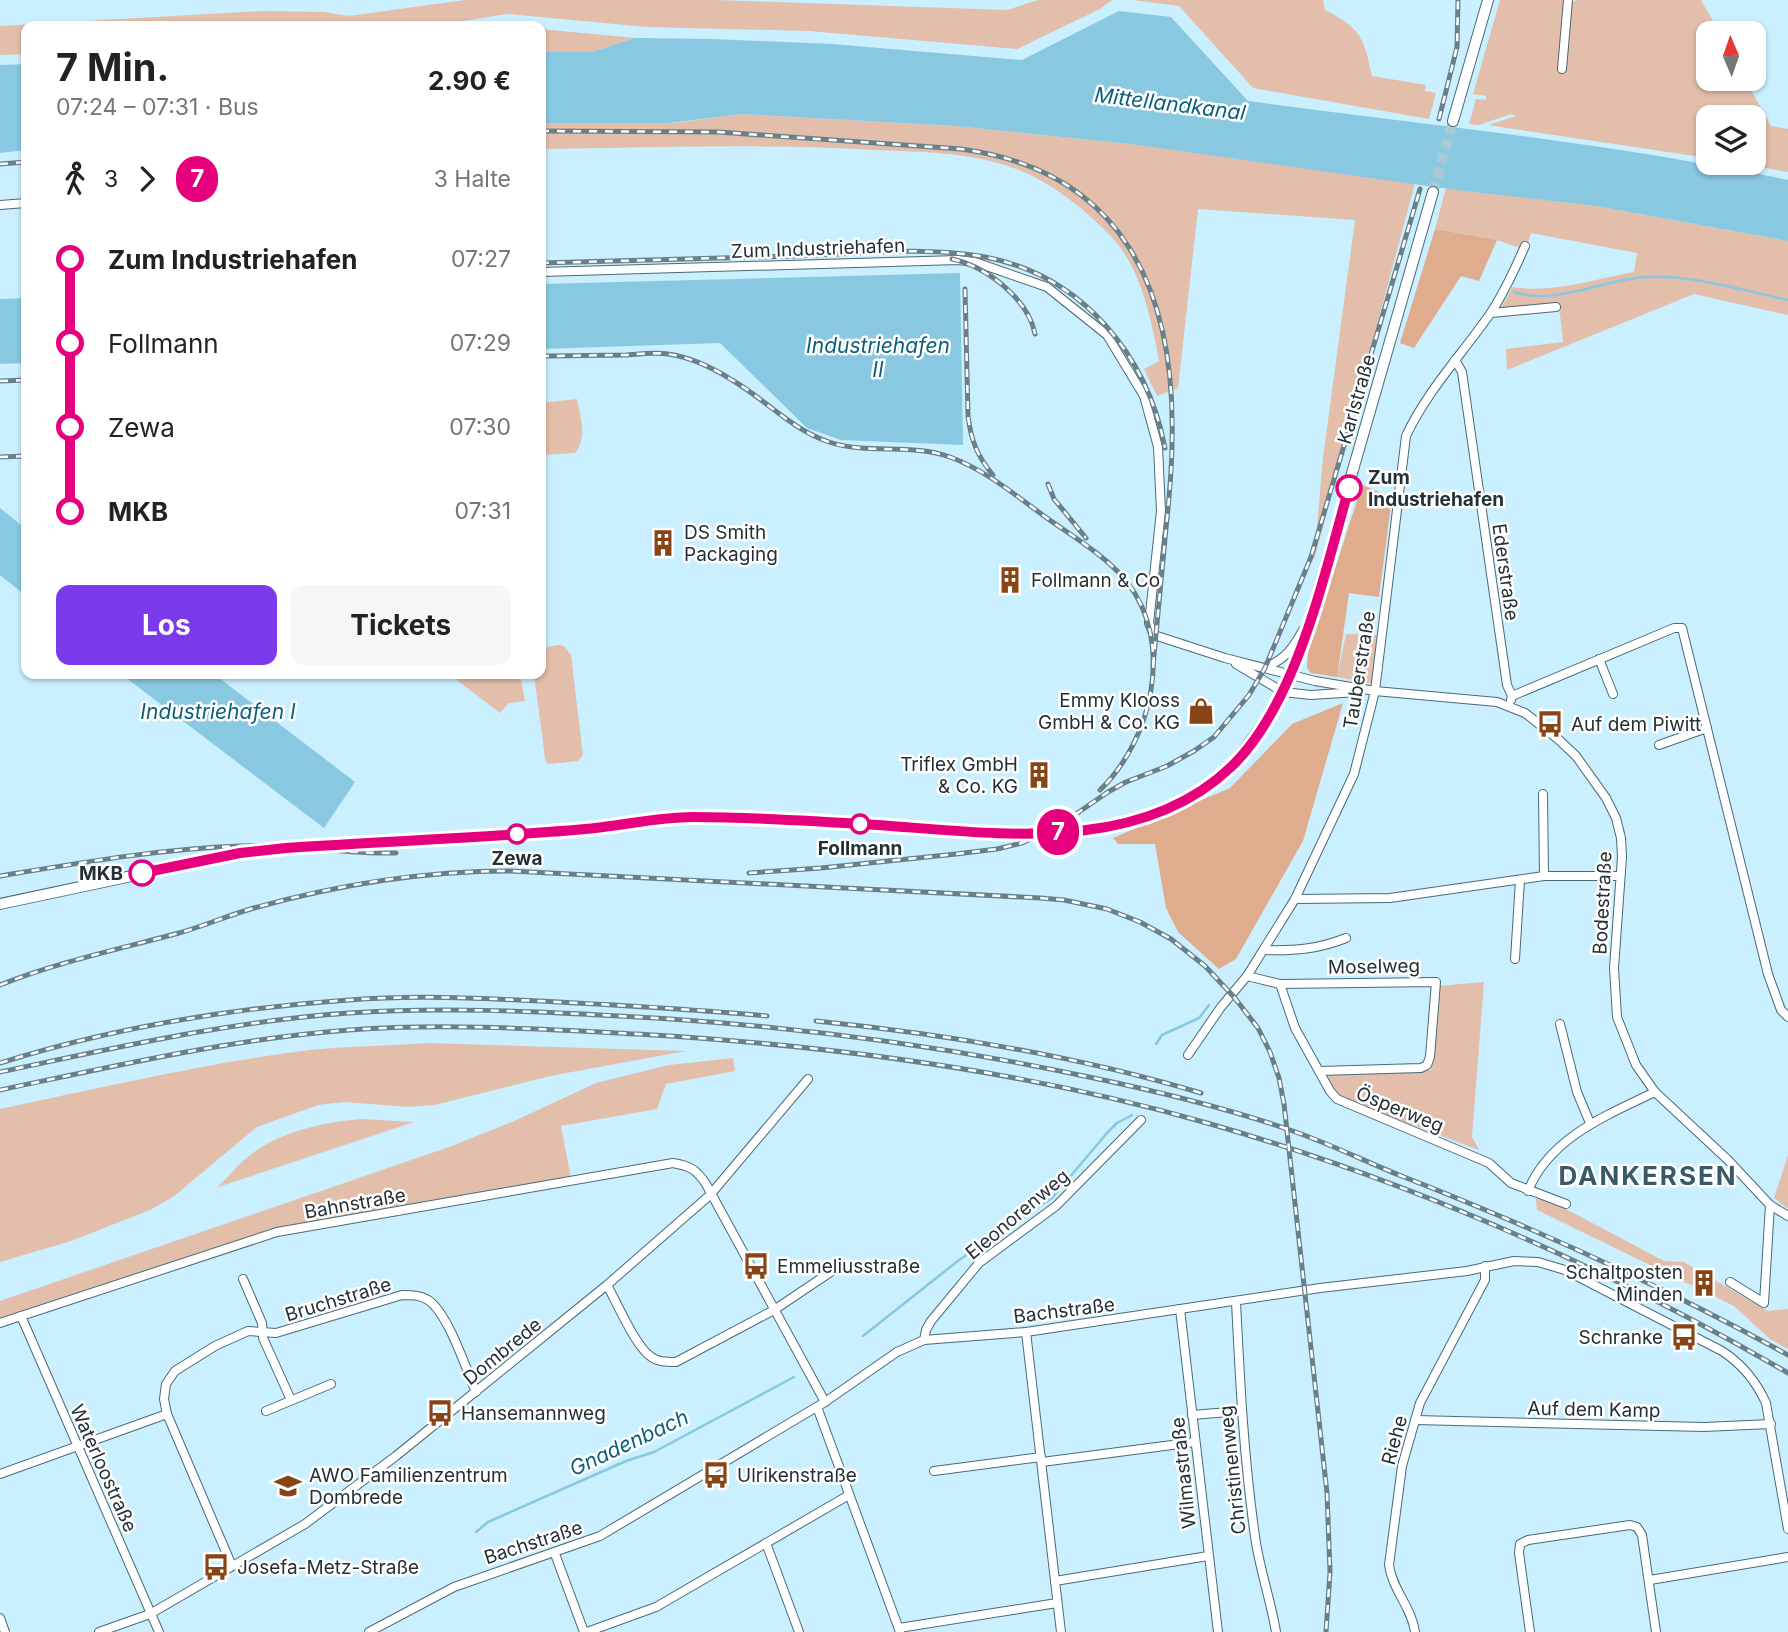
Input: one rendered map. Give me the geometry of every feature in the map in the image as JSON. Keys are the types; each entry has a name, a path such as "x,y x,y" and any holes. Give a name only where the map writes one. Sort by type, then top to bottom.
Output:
{"street":[{"path":"1453,121 1488,0"},
{"path":"1562,69 1568,0"},
{"name":"Karlstraße","path":"0,904 240,853 347,843 587,829 678,818 1045,833 1100,828 1155,814 1212,783 1233,765 1260,730 1283,692 1311,615 1433,192"},
{"path":"0,205 21,203"},
{"name":"Tauberstraße","path":"1188,1055 1265,950 1295,899 1354,774 1375,691 1403,445 1413,422 1491,313 1525,246"},
{"name":"Zum Industriehafen","path":"546,272 958,260 975,262 1047,287 1107,335 1144,396 1159,460 1161,512 1149,623 1154,635 1225,658 1291,674"},
{"path":"1491,313 1556,307"},
{"name":"Ederstraße","path":"1455,360 1462,372 1507,685 1512,696 1510,706"},
{"path":"1265,668 1282,660 1295,645 1311,615"},
{"path":"1512,696 1674,628 1682,628 1768,974 1782,1010 1788,1017"},
{"name":"Zum Industriehafen","path":"1225,658 1283,692"},
{"path":"1599,659 1613,694"},
{"name":"Bodestraße","path":"1291,674 1315,681 1375,691 1497,702 1510,706 1541,724 1568,748 1606,798 1621,838 1614,968 1618,1017 1636,1065 1655,1092 1728,1160 1770,1205 1788,1216"},
{"name":"Bodestraße","path":"1283,692 1311,695 1375,691"},
{"path":"1658,745 1707,728"},
{"path":"1543,794 1544,876"},
{"path":"1295,899 1390,898 1544,876 1619,876"},
{"path":"1515,959 1520,880"},
{"path":"1265,950 1289,951 1324,947 1346,938"},
{"name":"Moselweg","path":"1247,976 1280,984 1436,982 1430,1057 1427,1065 1421,1068 1319,1070"},
{"name":"Ösperweg","path":"1280,984 1295,1028 1337,1099 1489,1163 1511,1183 1566,1204"},
{"path":"1560,1024 1577,1092 1590,1123"},
{"name":"Dombrede","path":"99,1632 150,1614 314,1517 380,1469 607,1285 710,1195 808,1079"},
{"path":"1528,1191 1535,1173 1547,1159 1590,1123 1655,1092"},
{"name":"Eleonorenweg","path":"924,1340 931,1321 979,1263 1056,1206 1141,1120"},
{"name":"Bahnstraße","path":"0,1323 276,1233 397,1211 673,1163 689,1165 698,1171 710,1195"},
{"path":"710,1195 774,1310 821,1405 849,1495 899,1630 1057,1603"},
{"path":"1730,1282 1764,1303 1770,1205"},
{"name":"Bachstraße","path":"369,1632 454,1587 555,1554 600,1536 821,1405 897,1352 924,1340 1026,1332 1320,1288 1467,1271 1514,1261 1538,1262 1557,1267 1722,1351 1744,1368 1758,1387 1771,1424 1788,1529"},
{"path":"607,1285 642,1349 651,1358 676,1362 774,1310 841,1265"},
{"name":"Riehe","path":"1415,1632 1409,1611 1392,1579 1389,1565 1402,1466 1420,1403 1485,1280 1485,1266"},
{"path":"243,1279 262,1323 263,1338 291,1400"},
{"name":"Bruchstraße","path":"167,1414 164,1399 166,1384 175,1371 215,1346 248,1331 276,1334 402,1295 426,1298 443,1315 476,1392"},
{"name":"Christinenweg","path":"1236,1301 1241,1411 1257,1546 1276,1632"},
{"name":"Wilmastraße","path":"1180,1309 1218,1632"},
{"name":"Waterloostraße","path":"21,1316 159,1632"},
{"path":"1026,1332 1060,1632"},
{"path":"266,1411 331,1384"},
{"path":"1192,1415 1241,1411"},
{"path":"0,1474 167,1414 232,1566"},
{"name":"Auf dem Kamp","path":"1415,1420 1704,1427 1771,1424"},
{"path":"934,1471 1195,1442"},
{"path":"555,1554 585,1632 656,1607 849,1495"},
{"path":"1530,1632 1518,1553 1520,1544 1523,1541 1630,1525 1641,1531 1656,1632"},
{"path":"766,1543 799,1632"},
{"path":"1055,1581 1208,1556"},
{"path":"1650,1580 1788,1557"},
{"path":"0,1618 5,1632"}],"shaded area":[{"path":"465,0 716,0 1007,10 1038,0 1112,0 1100,9 1017,49 809,31 647,27 507,14 463,21 87,21 262,11 324,12 349,16"},
{"path":"1132,0 1323,0 1325,10 1354,29 1359,36 1372,76 1426,85 1425,91 1436,93 1429,119 1253,88 1179,6"},
{"path":"1500,0 1571,0 1571,3 1577,0 1701,0 1713,21 1696,21 1696,91 1752,91 1759,105 1696,105 1696,156 1488,125 1516,116 1511,114 1479,125 1469,124 1476,99 1486,100 1486,96 1473,94"},
{"path":"21,25 21,54 0,55 0,26"},
{"path":"546,29 635,38 592,52 546,52"},
{"path":"741,114 956,126 1130,144 1415,183 1314,560 1323,458 1355,220 1198,209 1178,388 1157,396 1144,369 1159,361 1153,330 1145,298 1125,254 1105,230 1080,208 1023,172 976,158 909,151 751,146 546,149 546,122 674,123"},
{"path":"1766,117 1771,126 1788,129 1788,172 1766,168"},
{"path":"1446,188 1596,206 1788,241 1788,315 1694,294 1507,370 1506,349 1563,342 1559,306 1499,311 1513,287 1543,289 1634,272 1637,253 1531,233 1526,250 1497,240 1435,229"},
{"path":"1435,229 1497,240 1479,281 1461,276 1414,348 1400,343"},
{"path":"577,399 582,434 575,453 546,455 546,402"},
{"path":"1362,485 1392,497 1379,597 1349,593 1337,677 1311,673 1307,668 1308,653"},
{"path":"1346,634 1381,635 1376,685 1337,677"},
{"path":"564,646 571,655 583,755 578,761 546,762 535,679 546,679 546,647"},
{"path":"456,679 521,679 525,701 509,703 500,713"},
{"path":"1343,703 1303,841 1236,959 1219,969 1178,932 1166,908 1155,844 1118,844 1113,838 1230,788 1292,724"},
{"path":"1484,982 1472,1137 1479,1150 1341,1098 1330,1083 1328,1074 1431,1070 1439,986"},
{"path":"427,1043 686,1051 550,1076 434,1105 409,1107 344,1102 318,1105 257,1127 173,1197 150,1210 71,1241 0,1262 0,1109 154,1076 271,1055"},
{"path":"733,1058 735,1071 666,1084 657,1109 561,1126 571,1179 277,1232 0,1319 0,1301 449,1147 512,1122 596,1083 669,1065"},
{"path":"361,1119 414,1122 218,1187 244,1160 270,1142 314,1126"},
{"path":"1788,1155 1788,1209 1774,1198"},
{"path":"1536,1198 1564,1208 1664,1261 1684,1262 1768,1311 1788,1309 1788,1349 1770,1339 1734,1306 1537,1210"}],"water":[{"name":"Mittellandkanal","path":"1119,11 1171,17 1248,101 1654,155 1696,163 1696,175 1762,175 1788,180 1788,241 1596,206 1456,190 1130,144 956,126 741,114 669,123 546,123 546,52 592,52 635,38 832,44 1022,60"},
{"path":"21,64 21,151 0,153 0,65"},
{"name":"Industriehafen II","path":"960,273 963,445 841,440 807,428 720,343 546,349 546,284"},
{"path":"21,298 21,363 0,364 0,299"},
{"path":"0,508 21,525 21,592 0,575"},
{"name":"Industriehafen I","path":"128,679 221,679 355,782 324,828"}],"waterway":[{"path":"1514,292 1547,296 1630,279 1664,277 1718,284 1788,300"},
{"name":"Gnadenbach","path":"1156,1044 1162,1035 1199,1018 1209,1005"},
{"name":"Gnadenbach","path":"863,1336 959,1260 1052,1198 1107,1133 1117,1123 1132,1115"},
{"name":"Gnadenbach","path":"476,1532 488,1522 626,1461 654,1452 794,1377"}],"tunnel":[{"path":"1433,192 1453,121"}],"railway":[{"path":"1439,119 1457,47 1458,0"},
{"path":"546,131 718,132 961,149 1017,162 1063,183 1100,212 1129,248 1150,289 1164,336 1171,388 1171,479 1153,666"},
{"path":"0,164 21,162"},
{"path":"749,873 956,854 1022,843 1063,823 1126,782 1167,766 1214,737 1249,695 1265,668 1311,557 1420,189"},
{"path":"546,263 914,251 985,257 1020,267 1051,281 1079,301 1104,324 1143,381 1165,448"},
{"path":"952,259 978,269 1003,286 1024,308 1035,334"},
{"path":"965,289 969,425 979,454 993,475"},
{"path":"546,356 658,353 693,360 744,388 803,430 829,442 859,448 935,453 963,462 999,483 1098,555 1127,582 1142,606 1150,633 1153,661 1151,690 1133,745 1100,790"},
{"path":"0,381 21,380"},
{"path":"0,457 21,456"},
{"path":"1048,484 1054,499 1086,538"},
{"path":"0,876 119,857 210,848 260,846 396,853"},
{"path":"0,985 66,963 179,933 286,900 381,880 445,873 511,871 1040,898 1107,909 1140,922 1171,939 1205,966 1234,997 1258,1028 1279,1078 1327,1493 1330,1572 1326,1632"},
{"path":"0,1063 85,1040 173,1021 261,1008 373,998 516,1000 767,1016"},
{"path":"0,1072 217,1029 305,1017 383,1011 585,1014 737,1024 914,1045 1031,1065 1139,1088 1189,1100 1301,1134 1498,1215 1596,1259 1693,1305 1788,1355"},
{"path":"816,1021 962,1040 1059,1057 1201,1093"},
{"path":"0,1090 261,1040 349,1030 421,1027 709,1039 853,1053 996,1074 1138,1104 1283,1146 1358,1172 1505,1230 1578,1263 1649,1297 1788,1373"}],"bus line":[{"name":"7","path":"142,873 240,853 286,848 587,829 694,817 1045,833 1100,828 1155,814 1212,783 1233,765 1269,716 1283,692 1306,633 1349,488"}],"place":[{"name":"Zum Industriehafen","path":"1349,488"},
{"name":"DS Smith Packaging","path":"663,543"},
{"name":"Follmann & Co","path":"1010,580"},
{"name":"Emmy Klooss GmbH & Co. KG","path":"1201,711"},
{"name":"Auf dem Piwitt","path":"1550,724"},
{"name":"Triflex GmbH & Co. KG","path":"1039,775"},
{"name":"Follmann","path":"860,824"},
{"name":"Zewa","path":"517,834"},
{"name":"MKB","path":"142,873"},
{"name":"Emmeliusstraße","path":"756,1266"},
{"name":"Schaltposten Minden","path":"1704,1283"},
{"name":"Schranke","path":"1684,1337"},
{"name":"Hansemannweg","path":"440,1413"},
{"name":"Ulrikenstraße","path":"716,1475"},
{"name":"AWO Familienzentrum Dombrede","path":"288,1486"},
{"name":"Josefa-Metz-Straße","path":"216,1567"}],"district":[{"name":"DANKERSEN","path":"1648,1176"}]}
